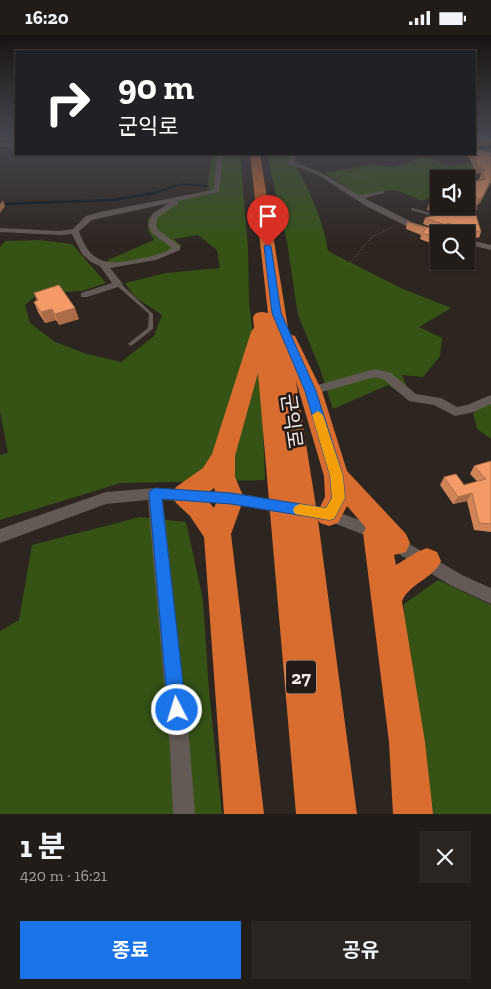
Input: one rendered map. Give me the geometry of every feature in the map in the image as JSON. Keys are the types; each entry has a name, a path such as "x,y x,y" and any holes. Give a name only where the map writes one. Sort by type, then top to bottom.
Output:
{"highway":[{"name":"군익로","path":"249,171 298,542 337,814"},
{"name":"군익로","path":"257,171 270,317"},
{"path":"270,317 311,391 336,476 338,498 329,515"},
{"path":"217,534 199,508 185,495 212,475 223,456 270,317"},
{"path":"223,456 223,477 231,499 217,534 244,814"},
{"path":"336,476 386,538 387,599 406,742 413,814"},
{"name":"군익로","path":"298,542 316,814"},
{"path":"387,599 395,583 427,561"}],"street":[{"path":"0,230 60,233 75,231 89,218 217,191 219,171"},
{"path":"311,171 325,177 409,224 430,230"},
{"path":"359,197 382,192"},
{"path":"104,266 154,258 173,252 177,247 154,231 152,225 156,216 167,206 178,200"},
{"path":"409,224 441,215"},
{"path":"75,231 80,244 90,257 104,266 118,284 84,295"},
{"path":"475,244 491,248"},
{"path":"311,391 375,373 387,376 413,398 437,401 456,412 470,409 491,399"},
{"path":"155,493 180,750 184,814"},
{"path":"0,536 106,498 155,493 231,499 329,515 386,538 456,579 491,596"}],"lane":[{"path":"412,209 430,213"},
{"path":"118,284 151,314 151,328 131,344"}],"path":[{"path":"325,177 350,172 358,175 382,192"},
{"path":"348,266 366,241 383,229 409,224"}],"green space":[{"path":"210,171 241,171 248,249 249,304 262,401 265,480 121,483 0,520 0,455 8,453 0,411 0,247 5,241 39,240 72,244 106,283 82,291 39,293 25,305 30,323 55,342 87,354 121,362 154,336 162,315 135,297 125,283 166,273 220,268 217,250 198,235 174,239 182,247 112,268 108,260 154,240 148,230 148,219 178,197 210,190 208,184"},
{"path":"271,171 299,171 318,213 328,251 403,289 451,308 419,327 442,338 440,356 423,377 402,375 412,401 388,385 333,409 320,369 298,315 287,242"},
{"path":"334,171 430,171 430,197 422,201 394,191 382,192 365,199 325,173"},
{"path":"491,403 491,439 477,429 473,413"},
{"path":"140,517 186,522 203,600 209,691 222,814 0,814 0,631 19,620 32,545"},
{"path":"438,580 491,605 491,814 433,814 404,628 404,604"}],"building":[{"path":"491,171 491,180 483,196 479,199 475,197 475,181 486,179 481,172"},
{"path":"475,212 481,232 475,230 475,225 447,223 448,225 446,225 425,218 436,215 475,215"},
{"path":"407,222 430,228 430,235 422,233 426,229"},
{"path":"59,285 75,308 55,314 52,309 41,312 34,302 38,300 34,293"},
{"path":"491,461 491,524 479,523 472,493 458,497 444,477 456,474 464,485 486,479 474,466"}],"waterway":[{"path":"148,195 182,184 206,186"},
{"path":"0,204 114,200 152,193"}],"slow traffic":[{"path":"300,510 329,515 338,498 336,476 318,415"}],"route":[{"path":"177,710 155,493 231,499 329,515 338,498 336,476 311,391 277,313 268,246"}]}
